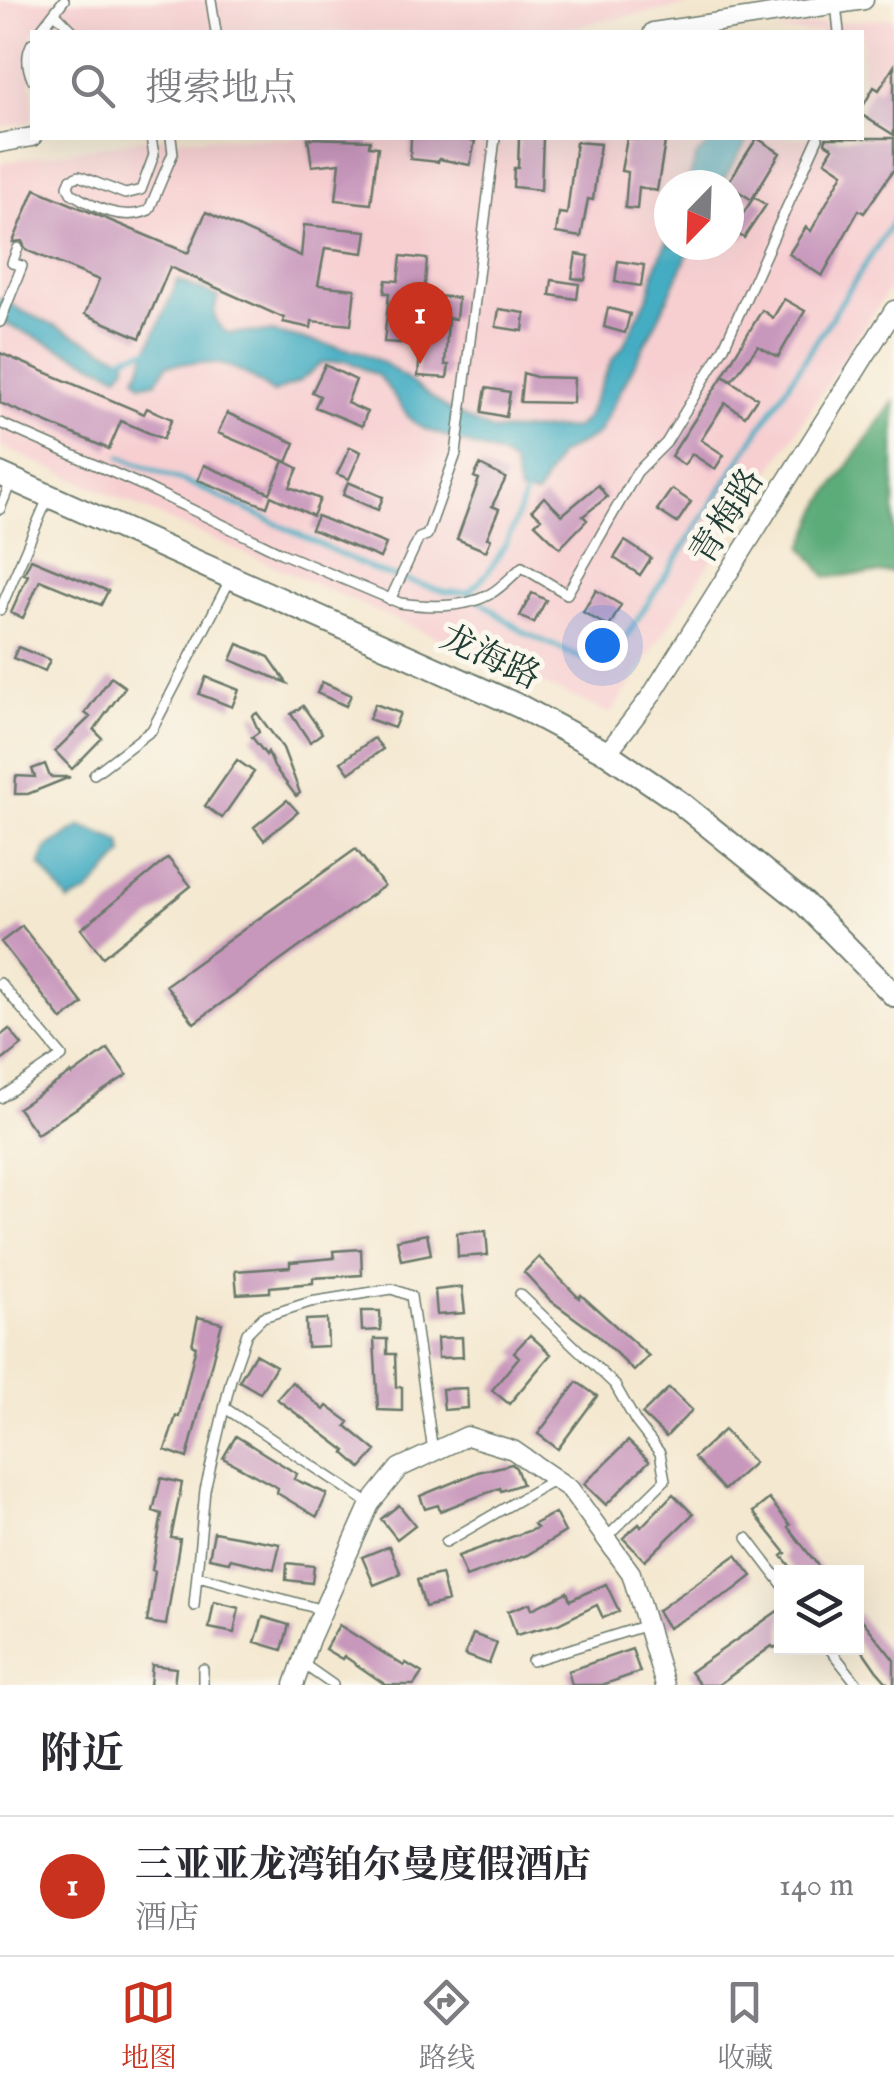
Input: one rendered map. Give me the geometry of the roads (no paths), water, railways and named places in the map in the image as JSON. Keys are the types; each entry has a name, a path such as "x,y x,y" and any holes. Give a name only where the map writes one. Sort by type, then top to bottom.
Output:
{"street":[{"path":"666,30 864,0"},
{"path":"0,143 30,138"},
{"name":"青梅路","path":"607,753 652,696 894,310"},
{"name":"龙海路","path":"6,476 521,707 607,753 679,802 804,903 894,995"},
{"path":"294,1685 370,1504 399,1468 467,1436 513,1450 570,1489 631,1572 665,1685"}],"lane":[{"path":"41,30 64,0"},
{"path":"211,0 216,30"},
{"path":"836,4 839,30"},
{"path":"55,13 72,30"},
{"path":"30,46 30,74"},
{"path":"151,140 154,155 141,190 125,194 78,176 68,186 72,192 117,214 149,210 173,153 171,140"},
{"path":"390,600 418,538 428,535 456,454 495,140"},
{"path":"0,423 390,600 421,606 466,603 490,594 522,568 567,594 637,472 666,443 724,348 817,140"},
{"path":"0,322 22,266 12,263 18,248"},
{"path":"0,508 6,476"},
{"path":"0,610 48,496"},
{"path":"94,774 152,730 231,577"},
{"path":"0,983 62,1056 0,1098"},
{"path":"194,1606 205,1490 246,1332 263,1317 310,1302 392,1289 411,1296 432,1452"},
{"path":"520,1294 614,1385 660,1453 664,1480 606,1538"},
{"path":"225,1408 370,1504"},
{"path":"446,1542 555,1479"},
{"path":"747,1538 774,1573"},
{"path":"198,1576 323,1610"},
{"path":"532,1661 647,1624"},
{"path":"834,1655 858,1685"},
{"path":"301,1663 334,1685"},
{"path":"203,1670 203,1685"}],"water":[{"path":"714,140 748,140 729,170 692,170 697,155"},
{"path":"659,260 685,260 598,434 558,456 536,496 519,492 513,464 502,456 425,429 411,420 380,377 347,361 322,363 300,381 273,393 246,374 212,363 167,365 156,382 141,384 136,377 178,280 218,297 215,317 227,333 271,332 361,352 386,364 449,410 492,431 576,428 586,418 612,360 650,292"},
{"path":"0,298 126,359 126,366 118,375 0,321"},
{"path":"81,826 121,842 123,854 89,892 69,902 40,864 46,849"}],"waterway":[{"path":"121,457 201,488 376,571 446,592 468,592 523,632 591,662 619,648 894,220"},
{"path":"121,357 152,349"},
{"path":"468,592 498,558 527,488"}],"place":[{"name":"三亚亚龙湾铂尔曼度假酒店","path":"420,364"}]}
